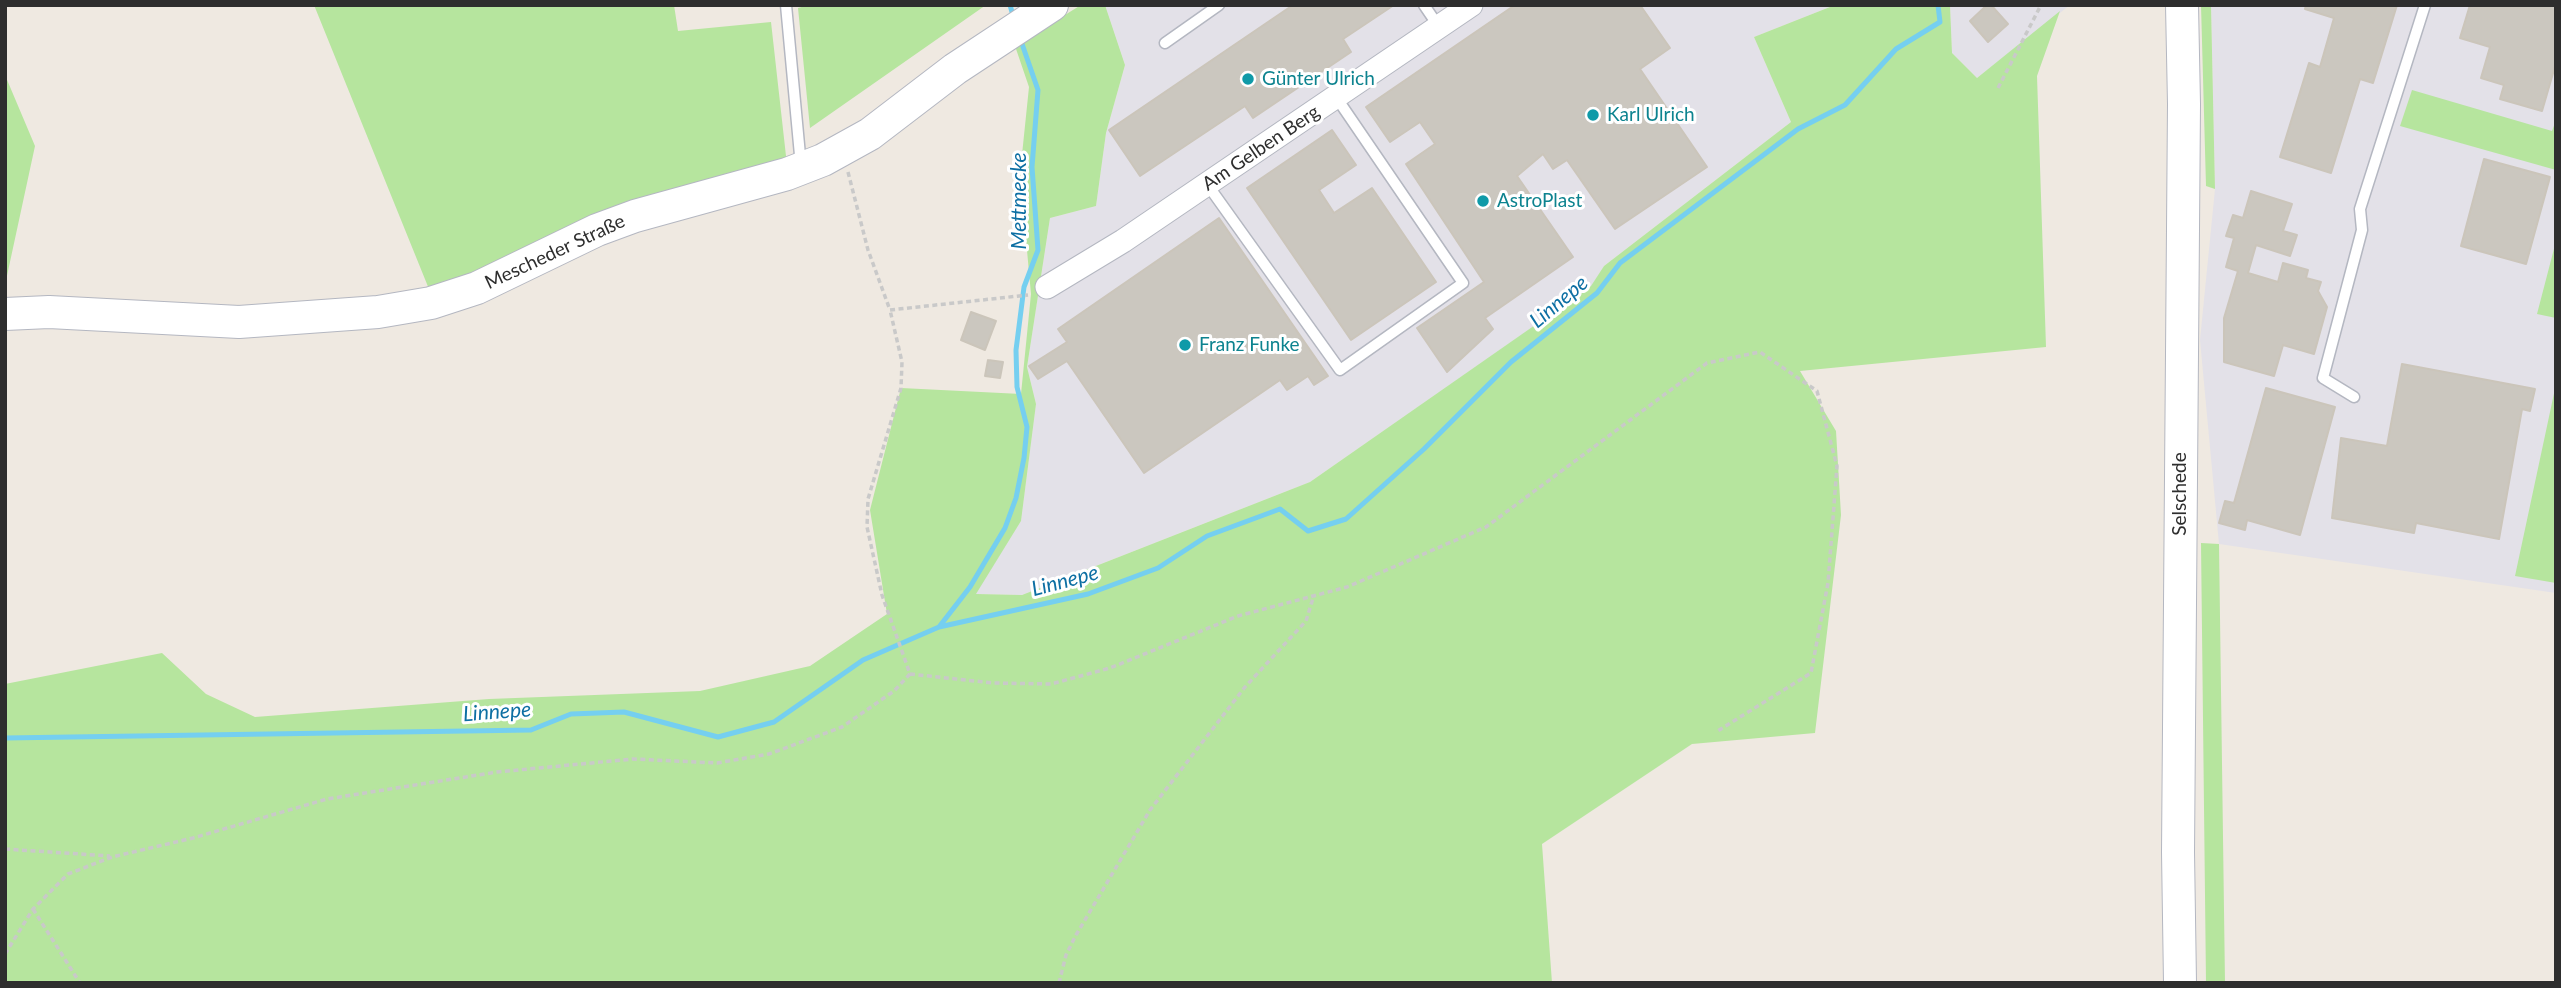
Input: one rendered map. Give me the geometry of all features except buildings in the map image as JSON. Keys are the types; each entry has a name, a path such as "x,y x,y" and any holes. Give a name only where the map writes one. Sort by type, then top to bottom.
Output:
{"main road":[{"name":"Mescheder Straße","path":"5,314 49,312 239,322 405,308 477,288 597,230 635,216 802,169 842,150 1052,5"},
{"name":"Selschede","path":"2180,983 2178,825 2184,104 2182,5"}],"street":[{"name":"Am Gelben Berg","path":"1039,290 1123,241 1471,5"}],"lane":[{"path":"786,5 802,169"},
{"path":"1165,43 1219,5"},
{"path":"1424,5 1439,27"},
{"path":"2354,397 2323,378 2362,230 2360,209 2425,5"},
{"path":"1208,184 1340,370 1463,283 1336,97"}],"path":[{"path":"1998,88 2041,5"},
{"path":"842,150 868,250 890,310 902,362 901,388 868,499 867,527 869,547 910,674"},
{"path":"890,310 957,301 1001,299 1039,290"},
{"path":"910,674 993,682 1051,684 1110,668 1238,616 1347,587 1486,527 1707,363 1760,352 1817,391 1838,466 1828,583 1811,673 1716,732"},
{"path":"1059,983 1066,955 1076,935 1150,810 1245,687 1306,621 1314,595"},
{"path":"5,954 33,909 68,874 112,857 193,838 327,799 497,772 633,759 717,763 769,754 842,727 894,691 910,674"},
{"path":"5,849 112,857"},
{"path":"33,909 80,983"}],"shaded area":[{"path":"1105,5 1835,5 1754,37 1791,122 1604,266 1592,286 1310,482 1022,595 975,594 1021,521 1036,404 1027,367 1050,218 1096,206 1106,133 1125,65"},
{"path":"1950,5 2070,5 1977,78 1952,53"},
{"path":"2211,5 2556,5 2556,593 2219,544 2200,340 2215,189"}],"green space":[{"path":"314,5 674,5 678,31 771,22 787,165 431,294"},
{"path":"809,5 986,5 810,128 798,8"},
{"path":"1081,5 1105,5 1125,65 1106,133 1096,206 1050,218 1027,367 1036,404 1021,521 976,594 1022,595 1310,482 1591,286 1604,266 1791,122 1754,37 1835,5 1950,5 1952,53 1977,78 2060,11 2037,76 2046,347 1800,371 1836,431 1841,515 1815,733 1692,744 1542,844 1552,983 5,983 5,684 162,653 206,694 255,717 489,699 700,691 810,666 887,614 870,510 901,388 1021,394 1031,294 1020,174 1029,87 1015,46"},
{"path":"2201,5 2211,5 2215,189 2206,186"},
{"path":"5,75 35,146 5,285"},
{"path":"2412,90 2552,131 2556,120 2556,170 2400,126"},
{"path":"2556,241 2556,318 2537,314"},
{"path":"2556,384 2556,583 2515,576"},
{"path":"2201,543 2219,544 2225,983 2206,983"}],"waterway":[{"name":"Mettmecke","path":"1010,5 1014,19"},
{"name":"Linnepe","path":"5,738 531,730 571,714 624,712 718,737 774,722 863,660 939,627 1088,594 1158,568 1207,536 1280,509 1308,531 1346,519 1424,449 1511,362 1597,293 1620,263 1798,129 1845,105 1896,49 1940,22 1938,5"},
{"name":"Mettmecke","path":"939,627 970,587 1005,528 1016,498 1024,458 1027,427 1017,387 1016,350 1024,287 1038,250 1032,167 1038,90 1020,38"}],"place":[{"name":"Günter Ulrich","path":"1248,79"},
{"name":"Karl Ulrich","path":"1593,115"},
{"name":"AstroPlast","path":"1483,201"},
{"name":"Franz Funke","path":"1185,345"}]}
